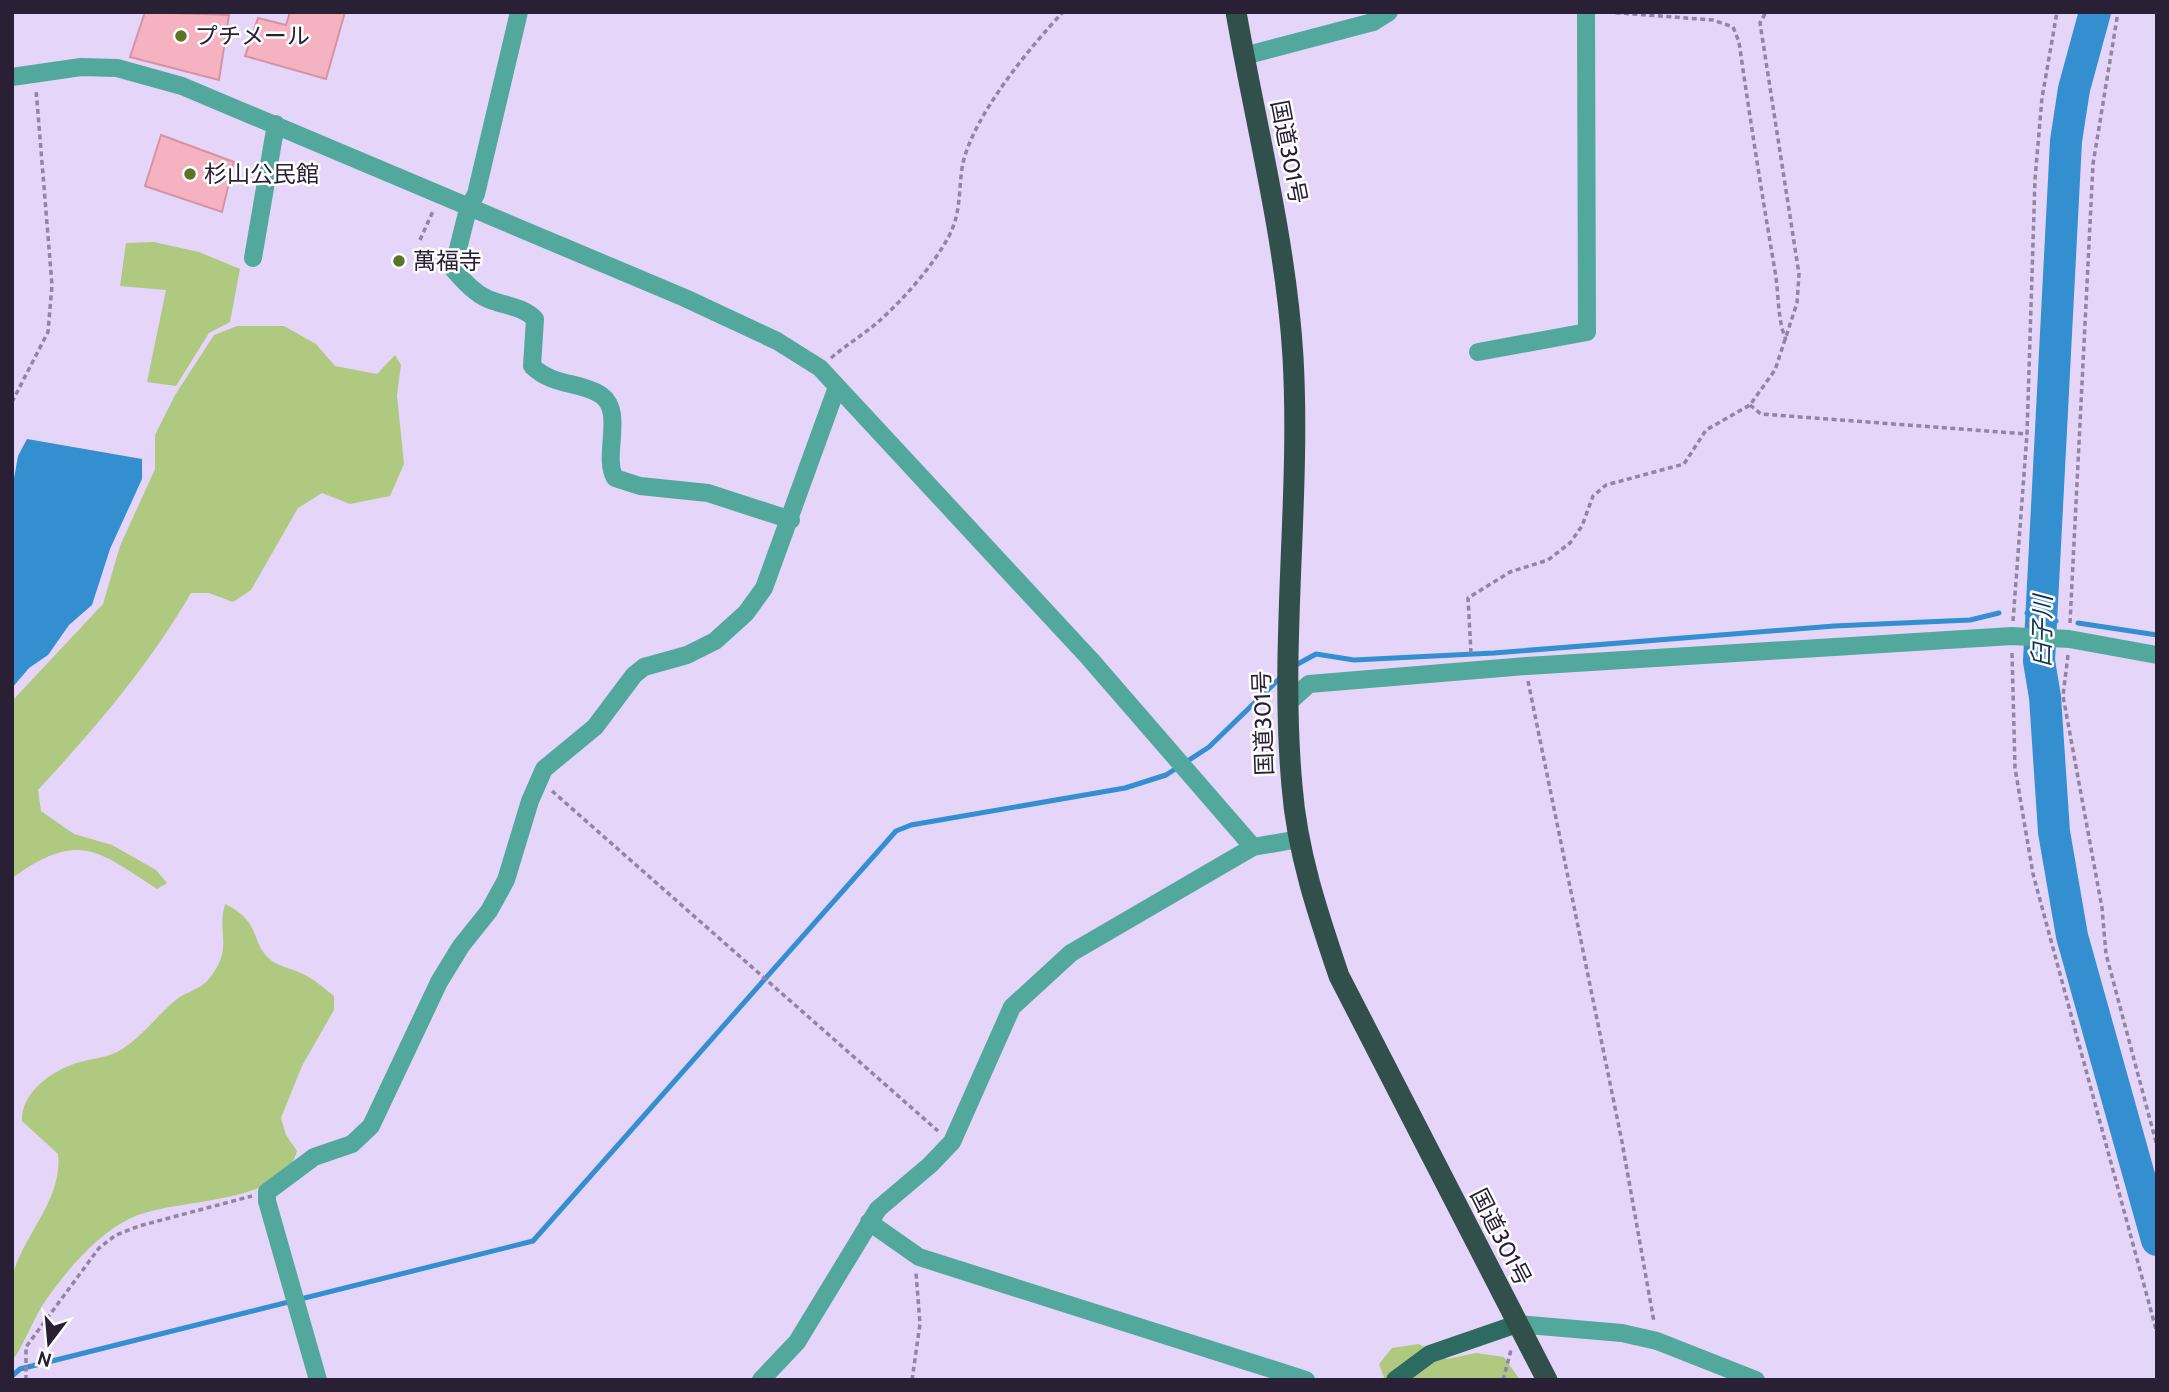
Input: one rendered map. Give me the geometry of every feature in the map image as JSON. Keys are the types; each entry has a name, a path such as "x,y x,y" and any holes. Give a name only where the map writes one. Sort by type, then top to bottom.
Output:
{"highway":[{"name":"国道301号","path":"1236,12 1286,276 1293,359 1287,662 1292,787 1299,839 1316,906 1339,976 1547,1380"}],"main road":[{"path":"1395,1380 1430,1354 1517,1324"}],"street":[{"path":"519,12 476,194 468,209 453,269 470,288 488,299 528,312 534,319 532,366 545,379 600,394 608,403 612,424 610,469 615,478 640,486 708,493 791,520"},
{"path":"1244,56 1373,22 1389,12"},
{"path":"1478,352 1587,331 1586,12"},
{"path":"12,77 81,67 117,68 182,86 685,299 777,341 820,368 1090,659 1253,847"},
{"path":"253,258 276,124"},
{"path":"318,1380 267,1201 267,1192 302,1164 352,1144 372,1126 439,982 461,946 489,911 506,880 538,783 553,761 578,744 595,727 634,675 644,667 687,655 715,641 747,613 764,589 837,387"},
{"path":"1288,694 1309,684 1527,666 2015,637 2064,639 2157,655"},
{"path":"762,1379 797,1342 878,1209 930,1166 952,1142 1012,1007 1072,953 1253,847 1299,839"},
{"path":"869,1222 919,1257 1306,1380"},
{"path":"1517,1324 1622,1333 1657,1341 1756,1380"}],"path":[{"path":"820,368 885,315 908,291 948,237 958,215 964,162 978,128 1001,89 1040,36 1063,12"},
{"path":"1607,12 1713,20 1733,27 1739,42 1778,285 1782,330 1787,342"},
{"path":"1471,646 1468,598 1510,572 1548,560 1570,543 1582,526 1593,496 1606,485 1685,464 1706,430 1750,405 1775,370 1787,342 1797,303 1799,274 1760,23 1766,12"},
{"path":"2057,12 2042,97 2035,179 2026,434 2015,637 2015,768 2033,874 2157,1333"},
{"path":"2118,12 2093,164 2064,639 2063,696 2102,908 2106,954 2157,1146"},
{"path":"12,402 48,332 52,285 34,73"},
{"path":"420,240 439,196"},
{"path":"1750,405 1761,414 2026,434"},
{"path":"1527,666 1527,679 1622,1142 1657,1341"},
{"path":"538,783 551,790 952,1142"},
{"path":"26,1380 26,1347 99,1248 116,1235 139,1226 267,1192"},
{"path":"912,1380 920,1324 916,1271 919,1257"}],"green space":[{"path":"154,242 199,252 240,269 230,322 209,333 176,386 147,382 166,290 120,286 126,243"},
{"path":"237,326 284,326 316,344 335,366 377,374 395,355 401,365 397,395 404,464 390,496 350,504 322,493 298,508 251,590 233,602 209,593 191,593 120,696 38,790 41,811 74,834 112,845 156,870 167,883 157,889 102,856 71,850 35,863 12,878 12,701 103,604 120,546 155,469 155,435 175,395 214,335"},
{"path":"225,904 246,919 260,948 272,961 307,976 334,996 334,1010 302,1066 281,1118 286,1135 297,1151 287,1169 271,1182 225,1198 150,1211 131,1218 106,1233 73,1265 54,1289 41,1307 12,1361 11,1282 18,1259 49,1201 58,1170 58,1154 22,1121 26,1103 37,1087 53,1074 76,1063 112,1054 126,1047 177,999 205,983 221,959"},
{"path":"1419,1344 1447,1359 1476,1353 1504,1357 1520,1380 1385,1380 1379,1364 1392,1348"}],"water":[{"path":"27,439 142,459 142,479 110,549 92,605 69,625 48,655 29,668 12,688 12,490 18,456"}],"building":[{"name":"プチメール","path":"145,12 229,15 219,80 130,57"},
{"path":"290,12 345,12 326,79 245,56 258,18 286,25"},
{"name":"杉山公民館","path":"161,135 234,162 222,212 145,186"}],"waterway":[{"name":"臼子川","path":"2095,12 2074,89 2066,141 2039,661 2045,697 2054,832 2072,936 2157,1240"},
{"path":"1294,666 1316,654 1354,660 1494,653 1834,626 1970,620 1999,613"},
{"name":"臼子川","path":"2027,613 2056,621"},
{"path":"2078,623 2157,635"},
{"path":"12,1376 20,1369 533,1241 896,831 911,825 1125,788 1166,775 1209,747 1281,677"}],"place":[{"name":"プチメール","path":"181,36"},
{"name":"杉山公民館","path":"190,174"},
{"name":"萬福寺","path":"399,261"}]}
